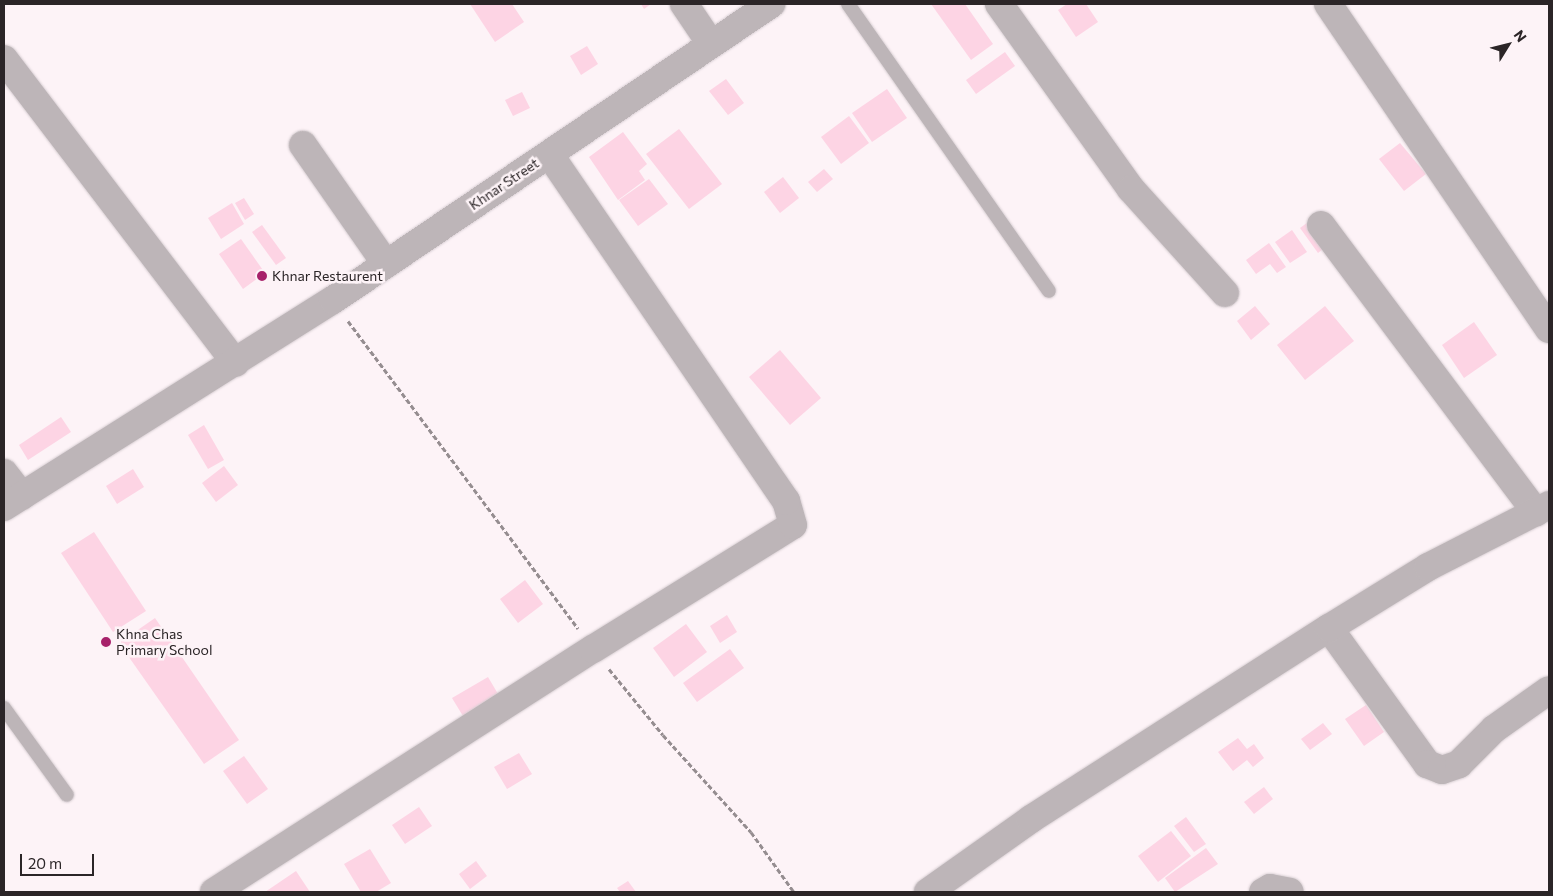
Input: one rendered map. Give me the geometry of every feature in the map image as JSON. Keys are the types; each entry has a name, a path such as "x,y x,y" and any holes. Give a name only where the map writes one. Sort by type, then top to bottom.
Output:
{"street":[{"path":"684,4 711,44"},
{"name":"Khnar Street","path":"13,501 236,363 333,300 771,4"},
{"path":"999,4 1131,190 1225,293"},
{"path":"1328,4 1549,329"},
{"path":"4,59 236,363"},
{"path":"304,145 386,264"},
{"path":"214,892 593,649 793,525 793,518 781,493 549,154"},
{"path":"928,892 1031,819 1329,628 1428,568 1543,508 1321,225"},
{"path":"4,473 13,501"},
{"path":"1329,628 1427,764 1442,770 1459,764 1494,729 1549,690"},
{"path":"1263,892 1270,888 1290,892"}],"lane":[{"path":"848,4 1050,291"},
{"path":"4,708 67,796"}],"path":[{"path":"333,300 593,649 663,735 751,832 794,892"}],"building":[{"path":"470,4 512,4 524,22 495,42"},
{"path":"641,4 651,4 644,9"},
{"path":"931,4 965,4 993,44 971,60"},
{"path":"1067,4 1086,4 1098,22 1076,37 1058,10"},
{"path":"587,46 598,64 581,75 570,56"},
{"path":"1005,52 1015,66 976,94 966,80"},
{"path":"726,79 744,103 728,115 709,91"},
{"path":"887,89 907,118 872,142 852,113"},
{"path":"522,92 530,108 513,116 505,100"},
{"path":"849,116 869,143 841,164 821,137"},
{"path":"679,129 722,184 689,209 646,154"},
{"path":"623,132 647,164 639,171 645,180 618,200 589,157"},
{"path":"1400,143 1426,174 1404,191 1379,159"},
{"path":"824,169 833,179 817,192 808,182"},
{"path":"783,177 799,198 780,213 764,192"},
{"path":"649,179 668,204 638,226 619,200"},
{"path":"244,198 254,214 245,220 235,203"},
{"path":"232,203 244,224 221,239 208,218"},
{"path":"1315,217 1332,242 1318,253 1300,228"},
{"path":"262,225 286,258 276,265 252,232"},
{"path":"1292,230 1307,252 1290,263 1275,242"},
{"path":"241,239 265,273 243,289 219,254"},
{"path":"1269,243 1286,267 1277,273 1270,264 1256,274 1246,260"},
{"path":"1255,306 1270,324 1251,340 1237,321"},
{"path":"1325,306 1354,341 1305,380 1277,345"},
{"path":"1474,322 1497,355 1464,378 1442,345"},
{"path":"780,350 821,398 790,425 749,377"},
{"path":"61,417 71,432 28,460 19,445"},
{"path":"204,425 224,460 208,469 188,435"},
{"path":"224,466 238,485 216,502 202,483"},
{"path":"133,469 144,487 117,504 106,486"},
{"path":"94,532 146,611 113,632 61,553"},
{"path":"525,580 543,604 518,623 500,599"},
{"path":"727,615 737,632 720,643 710,626"},
{"path":"155,618 239,740 204,764 119,643"},
{"path":"686,624 707,652 674,677 653,648"},
{"path":"730,649 744,668 697,702 683,683"},
{"path":"488,677 501,699 466,721 452,698"},
{"path":"1366,705 1384,732 1364,746 1345,719"},
{"path":"1323,723 1332,734 1310,750 1301,739"},
{"path":"1238,738 1247,749 1254,744 1264,758 1253,767 1247,760 1233,771 1218,752"},
{"path":"519,753 532,774 507,789 494,767"},
{"path":"244,756 268,789 247,804 223,771"},
{"path":"1264,787 1273,799 1254,814 1244,802"},
{"path":"419,807 432,826 405,844 392,825"},
{"path":"1186,817 1206,844 1194,852 1174,826"},
{"path":"1171,831 1191,856 1158,882 1138,856"},
{"path":"1206,848 1218,864 1175,892 1165,878"},
{"path":"370,849 391,883 376,892 361,892 344,864"},
{"path":"476,861 487,876 470,889 459,874"},
{"path":"296,871 310,892 265,892"},
{"path":"628,881 636,892 620,892 617,888"}],"place":[{"name":"Khnar Restaurent","path":"262,276"},
{"name":"Khna Chas Primary School","path":"106,642"}]}
